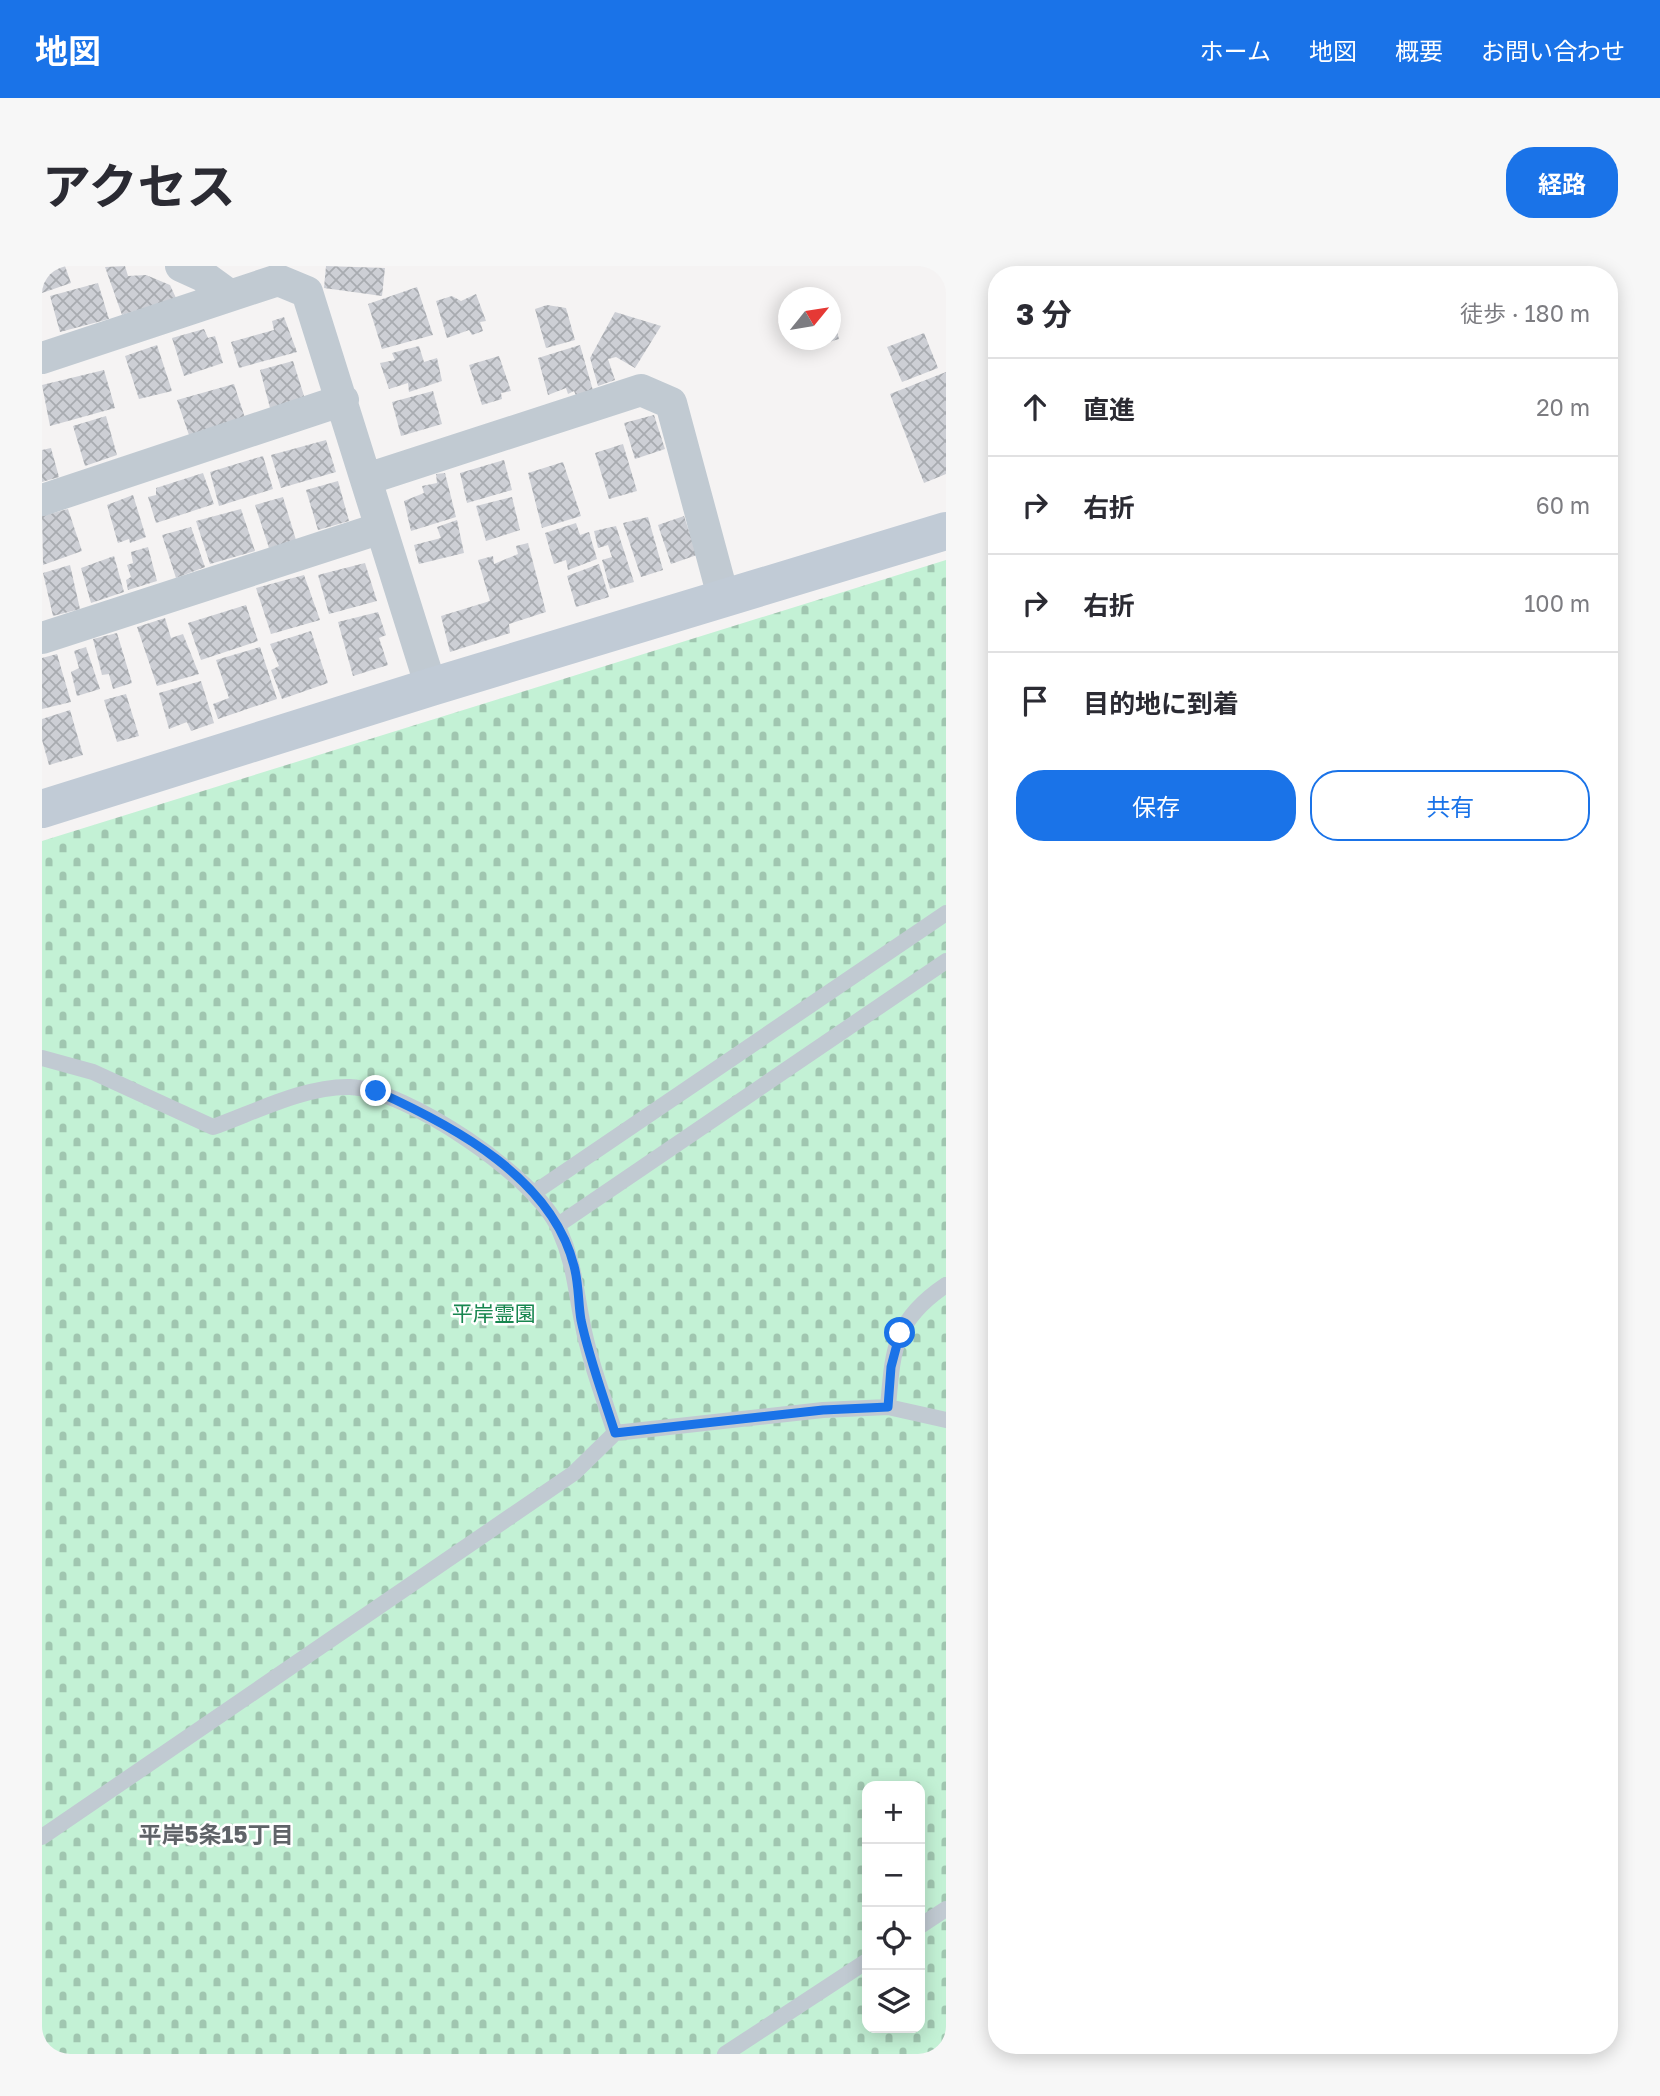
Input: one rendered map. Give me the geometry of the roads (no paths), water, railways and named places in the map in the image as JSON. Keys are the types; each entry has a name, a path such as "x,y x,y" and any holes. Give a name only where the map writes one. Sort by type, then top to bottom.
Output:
{"street":[{"path":"181,266 203,276 229,295"},
{"path":"42,358 278,280 307,292 431,687"},
{"path":"367,479 642,390 671,403 724,600"},
{"path":"42,500 343,400"},
{"path":"42,638 381,528"},
{"path":"42,808 946,531"}],"lane":[{"path":"535,1192 946,913"},
{"path":"558,1225 946,961"},
{"path":"42,1058 93,1072 213,1127 323,1090 349,1087 376,1091 414,1108 505,1165 535,1192 558,1225 574,1266 591,1360 615,1433"},
{"path":"888,1407 891,1367 900,1333 909,1316 923,1300 946,1285"},
{"path":"42,1836 574,1473 615,1433 823,1410 888,1407 946,1420"},
{"path":"925,1923 946,1909"},
{"path":"725,2054 862,1964"}],"district":[{"name":"平岸5条15丁目","path":"216,1834"}],"park label":[{"name":"平岸霊園","path":"494,1313"}]}
